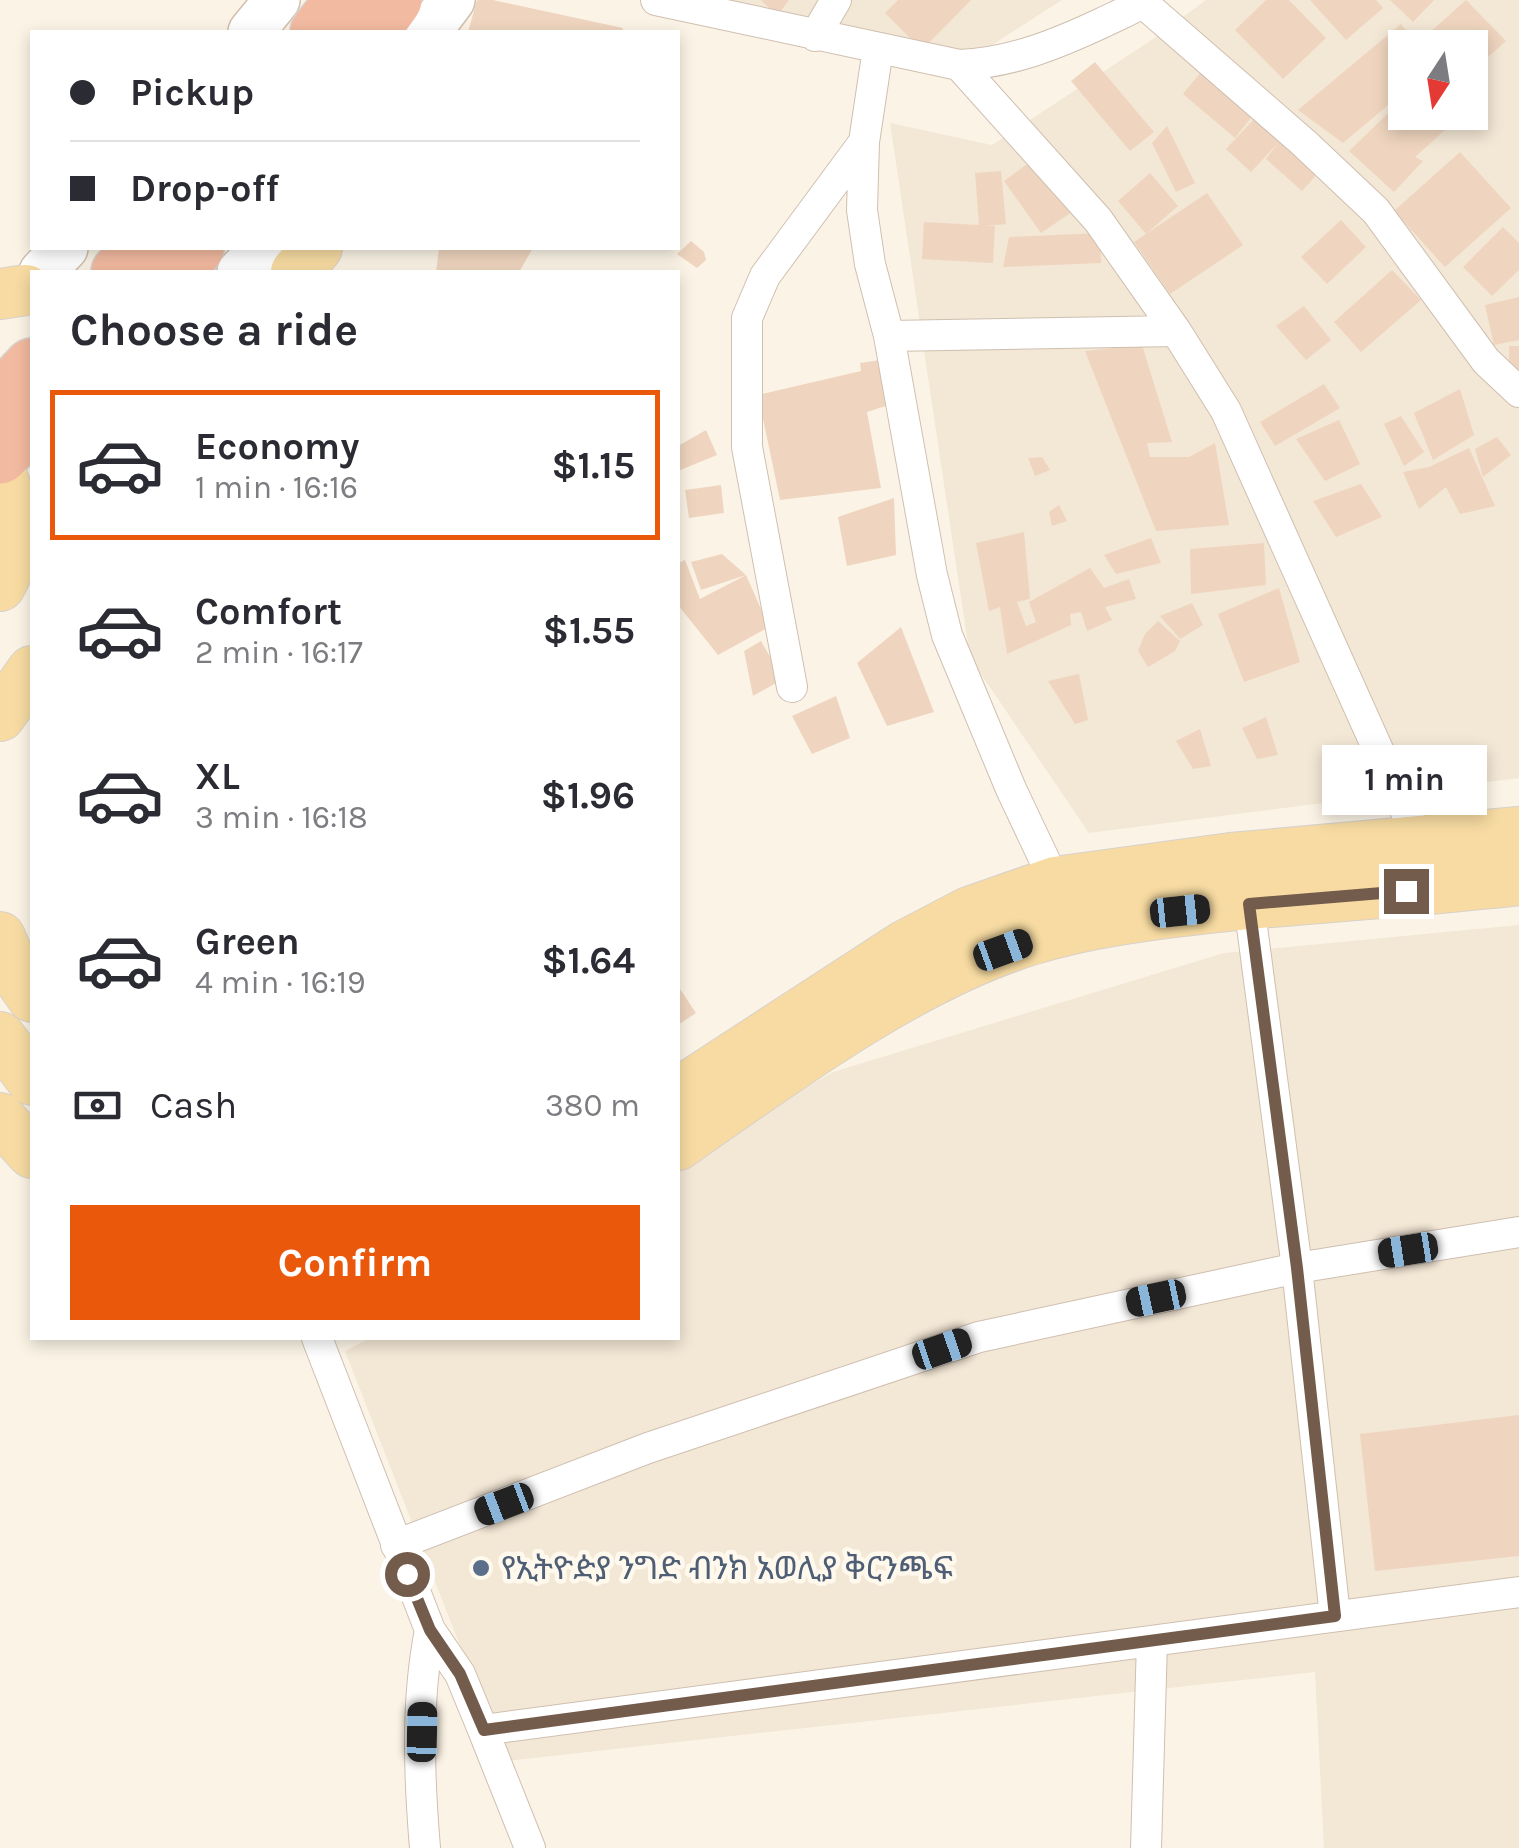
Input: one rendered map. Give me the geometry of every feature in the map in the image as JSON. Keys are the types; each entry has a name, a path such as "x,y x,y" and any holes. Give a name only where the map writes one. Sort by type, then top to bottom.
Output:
{"highway":[{"path":"320,30 343,0"},
{"path":"372,30 394,0"},
{"path":"120,270 140,250"},
{"path":"176,270 194,250"},
{"path":"0,400 30,368"},
{"path":"0,456 30,425"}],"main road":[{"path":"253,30 277,0"},
{"path":"430,30 452,0"},
{"path":"42,270 63,250"},
{"path":"242,270 261,250"},
{"path":"298,270 315,250"},
{"path":"0,472 11,499 15,553"},
{"path":"0,716 30,674"},
{"path":"680,1091 904,946 969,912 1055,882 1230,858 1519,832"},
{"path":"680,1144 770,1080 894,1004 975,960 1030,940 1146,915 1519,880"},
{"path":"0,937 30,994"},
{"path":"0,1038 30,1077"},
{"path":"0,1118 30,1151"}],"street":[{"path":"656,0 959,65 989,64 1029,53 1144,2 1376,211 1486,361 1519,392"},
{"path":"815,36 836,0"},
{"path":"878,49 864,142 862,210 932,576 947,635 1011,789 1055,882"},
{"path":"959,65 1098,220 1176,330 1226,410 1420,841"},
{"path":"792,687 747,447 747,318 765,276 864,142"},
{"path":"889,336 1176,330"},
{"path":"1249,904 1297,1268 1335,1616"},
{"path":"396,1545 648,1448 979,1337 1297,1268 1519,1232"},
{"path":"319,1340 430,1630 460,1674 530,1848"},
{"path":"484,1730 1519,1592"},
{"path":"425,1848 421,1794 423,1670 430,1630"},
{"path":"1146,1848 1152,1641"}],"shaded area":[{"path":"697,0 1062,0 975,56"},
{"path":"1206,0 1519,0 1519,778 1089,833 970,658 890,123 992,145"},
{"path":"1519,925 1519,1848 1324,1848 1315,1672 505,1761 345,1351 366,1340 680,1340 680,1160 833,1072 1224,953"}],"building":[{"path":"477,0 493,0 623,28 622,30 469,30"},
{"path":"761,0 789,0 777,16"},
{"path":"898,0 971,0 922,50 885,13"},
{"path":"1266,0 1289,0 1326,38 1283,79 1235,30"},
{"path":"1310,0 1376,0 1383,8 1346,40"},
{"path":"1390,0 1434,0 1413,22"},
{"path":"1466,0 1506,41 1488,57 1488,30 1433,30"},
{"path":"1388,35 1388,105 1343,143 1298,110"},
{"path":"1095,62 1154,132 1130,151 1071,81"},
{"path":"1205,67 1257,110 1235,138 1183,94"},
{"path":"1388,113 1388,130 1445,130 1415,157 1423,161 1394,192 1349,151"},
{"path":"1255,118 1319,172 1302,191 1266,159 1278,143 1251,172 1226,149"},
{"path":"1167,126 1195,183 1176,192 1152,143"},
{"path":"1460,152 1511,208 1445,267 1394,211"},
{"path":"1034,159 1072,212 1041,233 1004,181"},
{"path":"1001,171 1006,224 985,226 995,226 993,263 922,259 924,222 979,225 975,173"},
{"path":"1150,173 1178,206 1146,234 1118,201"},
{"path":"1207,193 1243,245 1170,294 1134,242"},
{"path":"1341,220 1366,247 1327,284 1301,257"},
{"path":"1503,227 1519,243 1519,270 1492,296 1463,267"},
{"path":"1100,233 1101,263 1003,267 1009,237"},
{"path":"691,241 704,252 706,260 697,268 677,254"},
{"path":"439,250 532,250 520,270 436,270"},
{"path":"1392,270 1421,300 1361,352 1334,322"},
{"path":"1519,297 1519,340 1494,345 1485,305"},
{"path":"1304,306 1331,340 1306,360 1276,326"},
{"path":"1142,345 1172,442 1147,443 1150,457 1189,457 1215,443 1229,525 1156,531 1085,351"},
{"path":"1509,346 1519,346 1519,372 1509,373"},
{"path":"880,360 889,405 867,412 881,488 780,500 758,395 861,371 860,363"},
{"path":"1324,384 1340,408 1275,446 1260,422"},
{"path":"1460,389 1474,435 1433,460 1414,413"},
{"path":"1401,416 1424,452 1404,466 1384,424"},
{"path":"1339,420 1360,464 1325,481 1296,439"},
{"path":"706,430 717,455 680,470 680,445"},
{"path":"1497,437 1511,455 1483,477 1475,449"},
{"path":"1469,448 1495,506 1460,514 1446,487 1419,509 1403,472 1429,467"},
{"path":"1042,457 1050,470 1035,476 1028,458"},
{"path":"1361,484 1382,517 1336,537 1313,501"},
{"path":"721,485 724,513 689,518 685,490"},
{"path":"894,498 896,555 847,566 838,517"},
{"path":"1059,505 1067,521 1052,526 1049,512"},
{"path":"1024,532 1030,599 1017,602 1026,626 1036,622 1029,602 1090,568 1104,588 1129,579 1136,599 1105,607 1112,620 1087,631 1081,612 1070,614 1071,625 1007,654 1000,607 989,611 976,543"},
{"path":"1151,538 1161,563 1116,574 1104,555"},
{"path":"1264,543 1266,585 1191,594 1190,549"},
{"path":"722,554 746,575 701,590 691,562"},
{"path":"685,560 700,599 746,575 769,627 718,655 680,608 680,562"},
{"path":"1279,588 1300,662 1244,682 1218,614"},
{"path":"1192,603 1203,625 1180,639 1160,616"},
{"path":"1158,621 1180,641 1175,651 1148,667 1138,651 1145,634"},
{"path":"901,627 934,712 887,726 857,663"},
{"path":"761,641 783,679 753,696 744,651"},
{"path":"1079,674 1088,720 1075,724 1048,681"},
{"path":"836,696 850,738 812,754 792,716"},
{"path":"1266,717 1278,755 1257,759 1242,728"},
{"path":"1200,729 1211,766 1193,769 1176,741"},
{"path":"680,989 696,1013 680,1024"},
{"path":"1519,1415 1519,1556 1375,1571 1360,1434"}],"place":[{"name":"የኢትዮዽያ ንግድ ብንክ አወሊያ ቅርንጫፍ","path":"481,1568"}],"route":[{"path":"407,1574 430,1630 460,1674 484,1730 1335,1616 1297,1268 1249,904 1406,891"}]}
